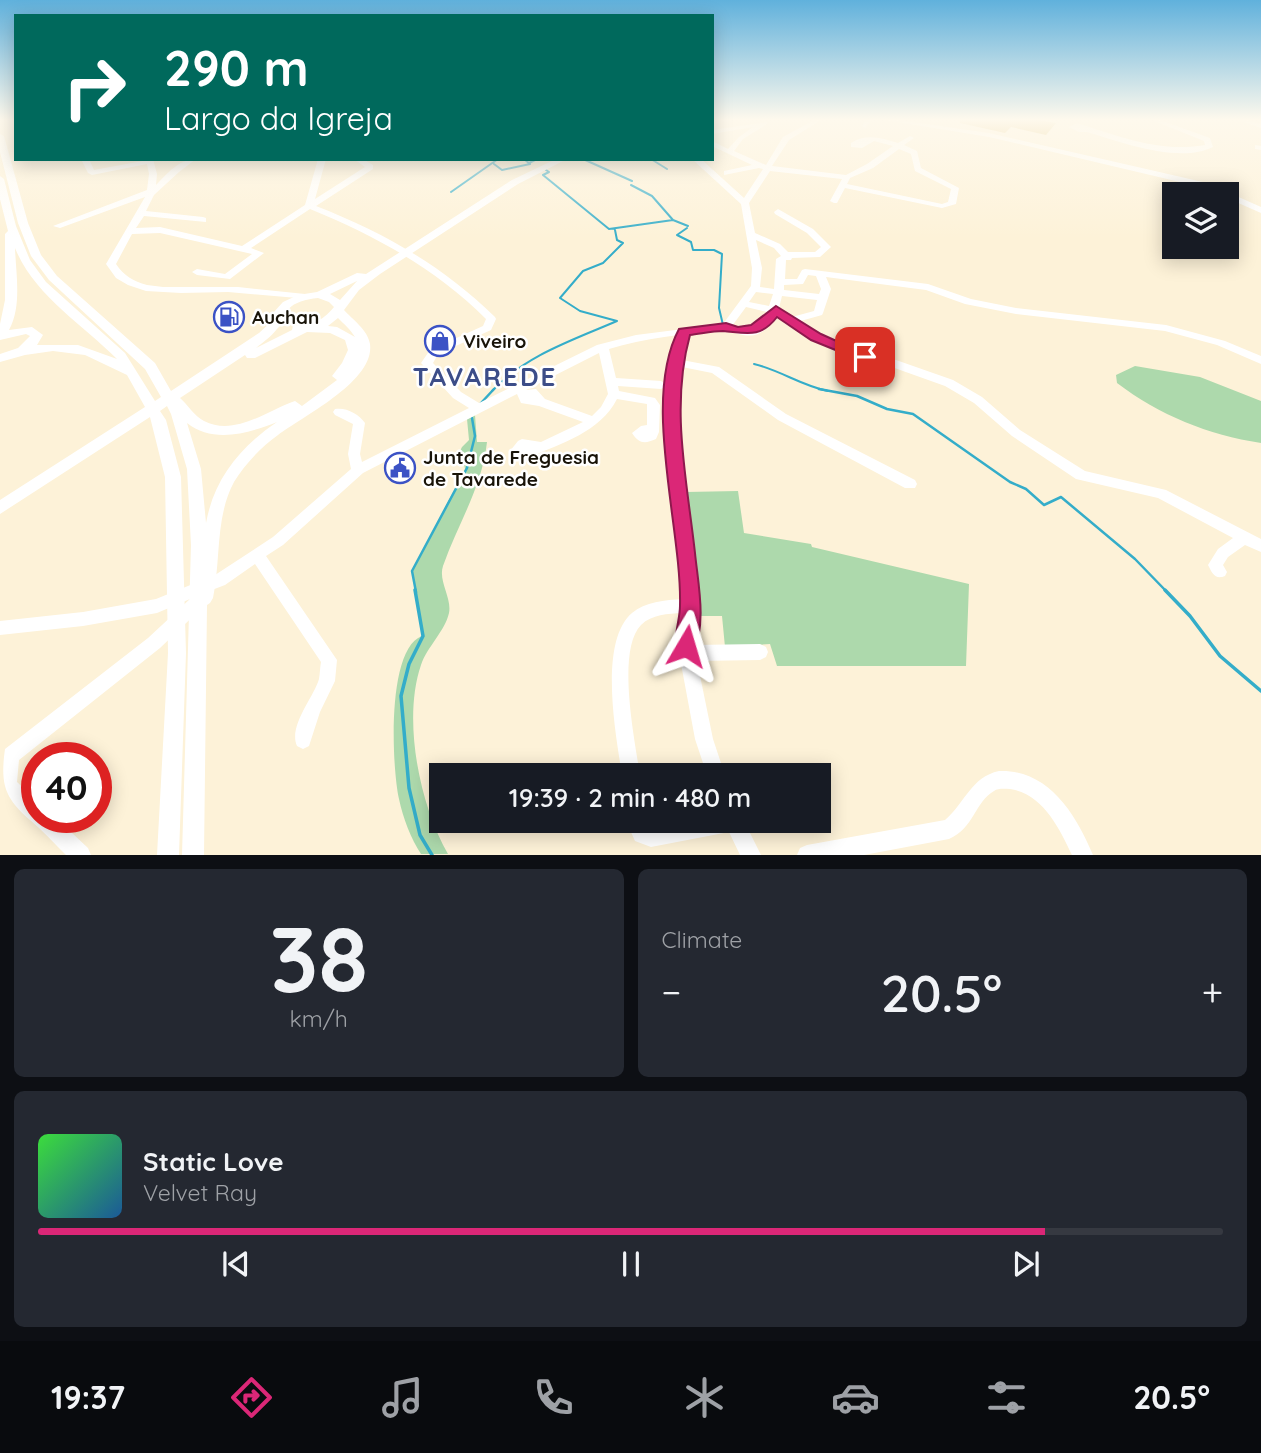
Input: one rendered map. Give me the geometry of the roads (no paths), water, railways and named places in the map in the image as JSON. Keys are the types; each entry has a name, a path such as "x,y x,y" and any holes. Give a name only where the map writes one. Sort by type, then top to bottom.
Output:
{"main road":[{"path":"6,160 23,223 36,256 53,278 150,366 178,414 194,469 199,545 199,618 193,855"},
{"path":"0,508 253,344 289,303 353,280 390,260 509,180 550,161"},
{"path":"410,247 515,182 559,161"},
{"path":"0,179 11,226 25,260 42,284 121,356 159,420 173,477 177,653 168,855"},
{"path":"0,335 8,324 11,226"},
{"path":"0,517 258,350 329,321 355,288 390,260"},
{"path":"199,618 208,582 213,518 225,485 243,458 272,432 357,369 365,348 361,335 331,298 311,296"},
{"path":"162,387 201,425 227,429 255,425 283,414 326,390 348,365 354,350 350,338 333,330 286,327 279,316"},
{"path":"0,335 19,330 34,332 36,340 9,356"},
{"path":"9,356 69,345 100,355 132,373"}],"street":[{"path":"746,160 762,167 784,171 815,171 847,177"},
{"path":"745,203 762,167 768,160"},
{"path":"834,201 847,177 876,160"},
{"path":"841,185 942,206 952,204 957,191 955,188 918,169 916,160"},
{"path":"1097,160 1222,191 1261,210"},
{"path":"86,161 92,173 146,161"},
{"path":"150,161 156,180 153,192 111,264 116,275 130,284 155,289 250,291 311,296"},
{"path":"57,226 153,192 189,161"},
{"path":"309,206 321,161"},
{"path":"245,248 370,167 361,161"},
{"path":"699,161 745,203 752,235 755,289 726,327"},
{"path":"727,173 762,167"},
{"path":"784,171 781,176 809,180"},
{"path":"309,206 343,219 410,253 491,319 487,328 434,352 427,363 457,395 478,408"},
{"path":"754,260 817,255 826,247 810,231 778,212"},
{"path":"141,213 203,220"},
{"path":"129,230 160,230 259,253 231,276 197,272"},
{"path":"752,235 777,246 785,257 800,263 805,272"},
{"path":"0,628 83,619 157,606 220,580 258,556 358,470 603,348 678,332 726,327 737,331 754,329 767,321 776,310 785,257"},
{"path":"805,272 928,287 969,302 1016,311 1167,328 1211,339 1261,359"},
{"path":"755,289 800,282 805,272"},
{"path":"788,321 818,313 826,289 820,274"},
{"path":"781,286 824,298"},
{"path":"250,291 269,300 279,316"},
{"path":"745,304 776,310 788,321 855,354 892,363 949,383 978,400 1016,433 1082,475 1161,494 1261,546"},
{"path":"678,332 672,433 691,606 687,653 704,739 712,763"},
{"path":"541,447 604,413 613,388 603,348"},
{"path":"677,356 715,370 782,418 910,484"},
{"path":"613,388 661,385"},
{"path":"613,388 651,401 654,405 653,432"},
{"path":"541,402 592,421"},
{"path":"340,412 355,418 359,423 354,454 358,470"},
{"path":"1220,572 1215,565 1217,559 1244,538"},
{"path":"258,556 329,660 327,681 312,709 303,740"},
{"path":"27,742 154,643 220,580"},
{"path":"630,763 620,646 625,631 646,612 691,606"},
{"path":"687,653 760,652"},
{"path":"21,746 10,755 2,772 5,786 21,800"},
{"path":"807,855 949,829 959,823 986,785 1000,779 1024,783 1046,796 1063,814 1083,855"},
{"path":"58,833 81,855"},
{"path":"642,833 651,837 667,833"},
{"path":"740,833 751,855"}],"waterway":[{"path":"451,192 495,161"},
{"path":"494,164 502,170 530,164 526,161"},
{"path":"529,163 533,161"},
{"path":"587,161 632,181"},
{"path":"654,161 667,169"},
{"path":"546,170 549,172 543,175 609,229 673,220"},
{"path":"631,185 652,196 673,220"},
{"path":"673,220 688,226"},
{"path":"687,228 677,235 691,242 693,250 714,250 722,254 719,308 723,325"},
{"path":"494,389 505,378 535,358 617,321 580,311 560,298 583,271 603,263 623,243 617,240 615,230"},
{"path":"754,364 824,390"},
{"path":"481,403 494,389"},
{"path":"819,389 824,390"},
{"path":"824,390 857,396 887,409 913,414 1010,482 1026,489 1044,505 1061,497 1135,559 1167,592"},
{"path":"824,390 828,391"},
{"path":"416,592 412,571 467,468 475,436 472,418"},
{"path":"415,590 423,636 409,664 401,696 409,788 420,835 432,855"},
{"path":"1165,590 1190,616 1220,656 1261,691"}],"place":[{"name":"Auchan","path":"229,317"},
{"name":"Viveiro","path":"440,341"},
{"name":"Junta de Freguesia de Tavarede","path":"400,468"}],"district":[{"name":"TAVAREDE","path":"485,376"}]}
